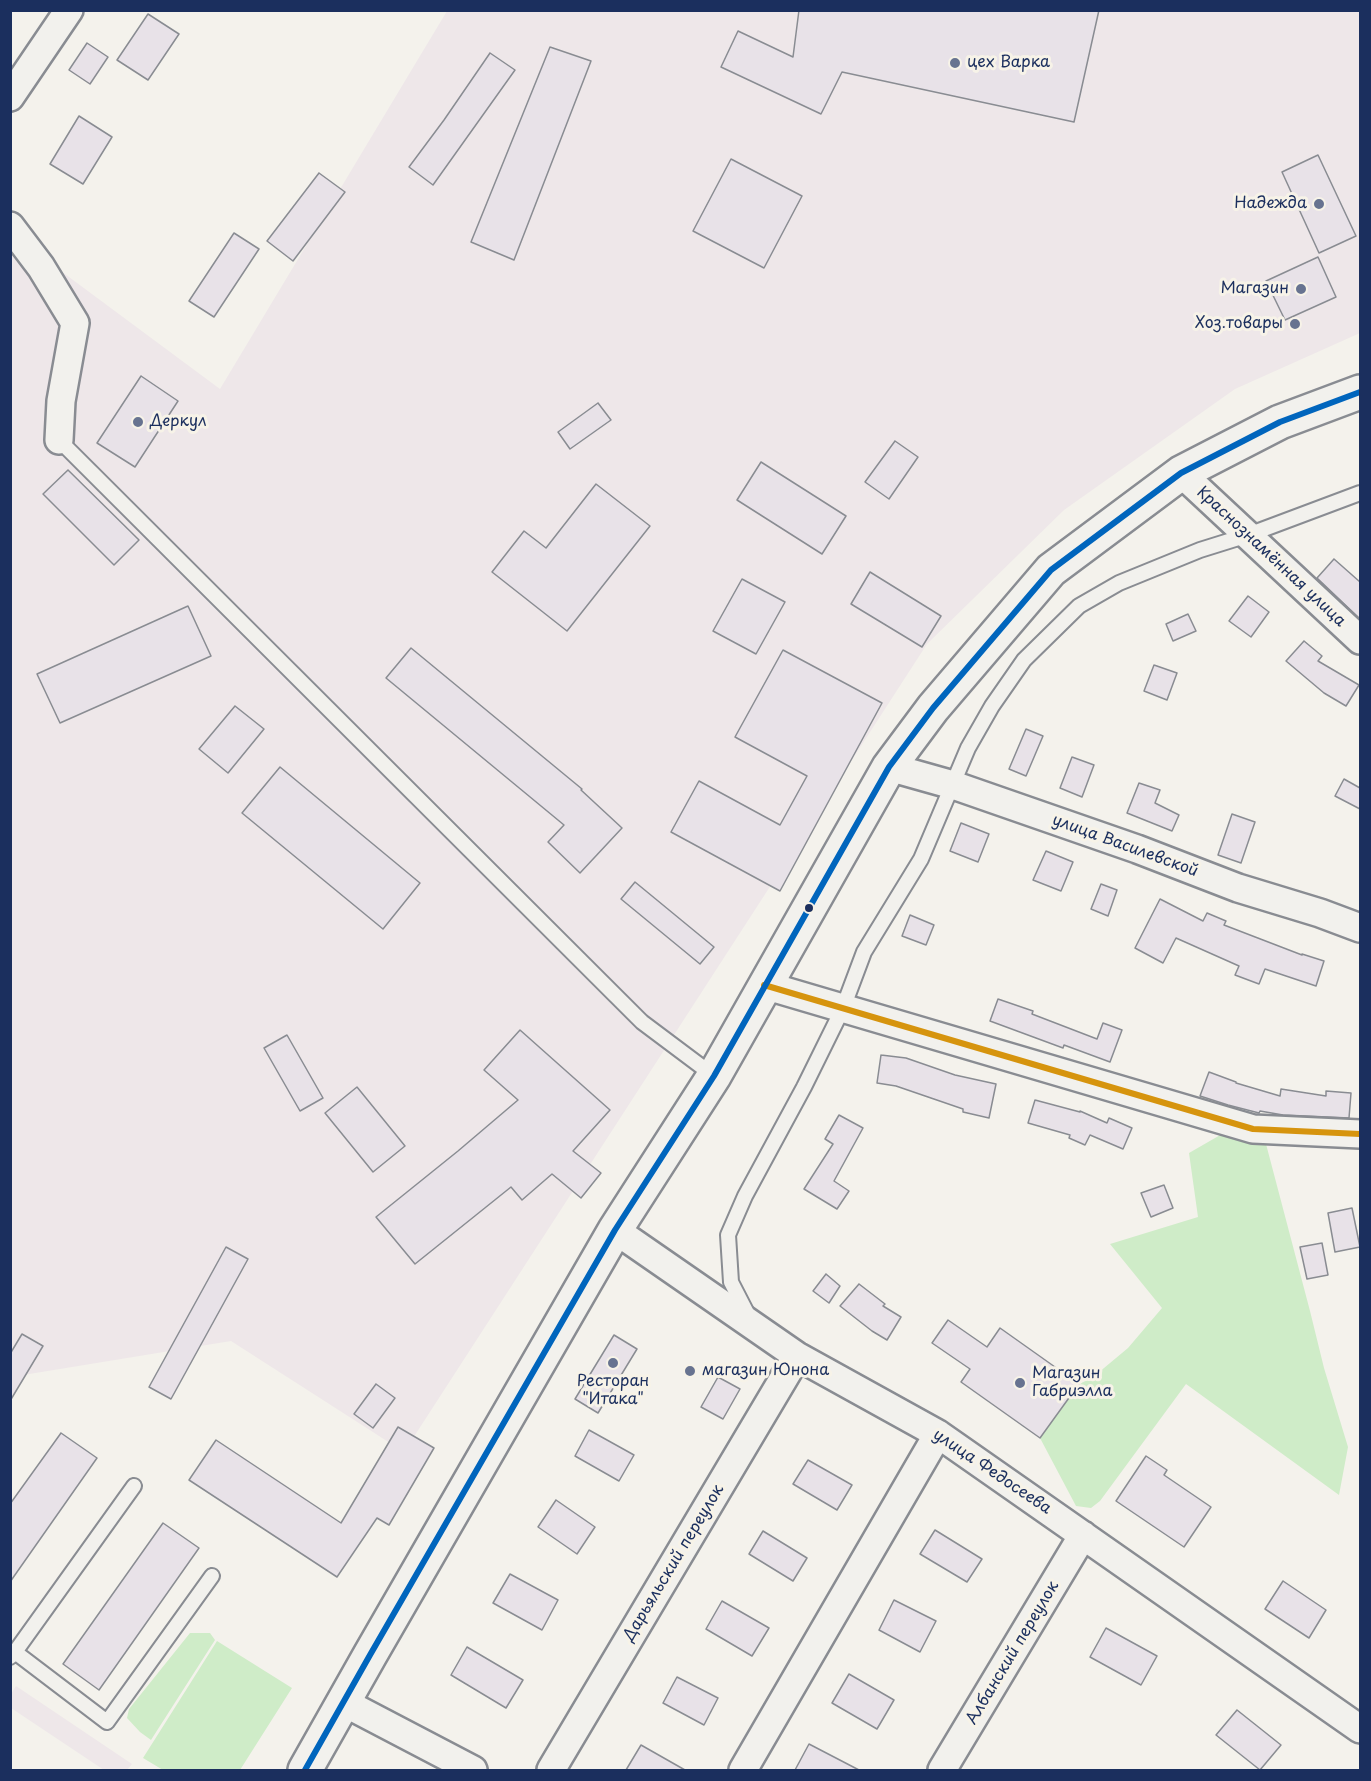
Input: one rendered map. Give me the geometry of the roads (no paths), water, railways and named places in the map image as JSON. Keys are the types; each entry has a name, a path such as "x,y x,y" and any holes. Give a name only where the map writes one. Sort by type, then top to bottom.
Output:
{"main road":[{"path":"305,1770 615,1230 714,1076 889,767 933,708 1051,570 1181,473 1280,422 1360,392"}],"street":[{"path":"10,97 69,10"},
{"path":"10,226 41,267 75,323 61,401 59,440"},
{"name":"Краснознамённая улица","path":"1181,473 1360,640"},
{"name":"улица Василевской","path":"889,767 953,785 1137,849 1238,888 1360,928"},
{"path":"764,985 1253,1129 1360,1134"},
{"name":"улица Федосеева","path":"615,1230 797,1356 938,1434 1360,1729"},
{"name":"Дарьяльский переулок","path":"551,1770 797,1356"},
{"path":"743,1770 938,1434"},
{"name":"Албанский переулок","path":"942,1770 1083,1535"},
{"path":"345,1703 473,1770"}],"lane":[{"path":"59,440 642,1022 714,1076"},
{"path":"753,1326 731,1282 729,1235 745,1196 804,1087 843,1008 864,952 921,859 968,748 992,706 1024,660 1079,606 1119,583 1200,550 1248,535 1360,493"},
{"path":"134,1486 13,1655 107,1722 212,1576"}],"place":[{"name":"цех Варка","path":"955,63"},
{"name":"Надежда","path":"1319,204"},
{"name":"Магазин","path":"1301,289"},
{"name":"Хоз.товары","path":"1295,324"},
{"name":"Деркул","path":"138,422"},
{"name":"Ресторан \"Итака\"","path":"613,1363"},
{"name":"магазин Юнона","path":"690,1371"},
{"name":"Магазин Габриэлла","path":"1020,1383"}]}
